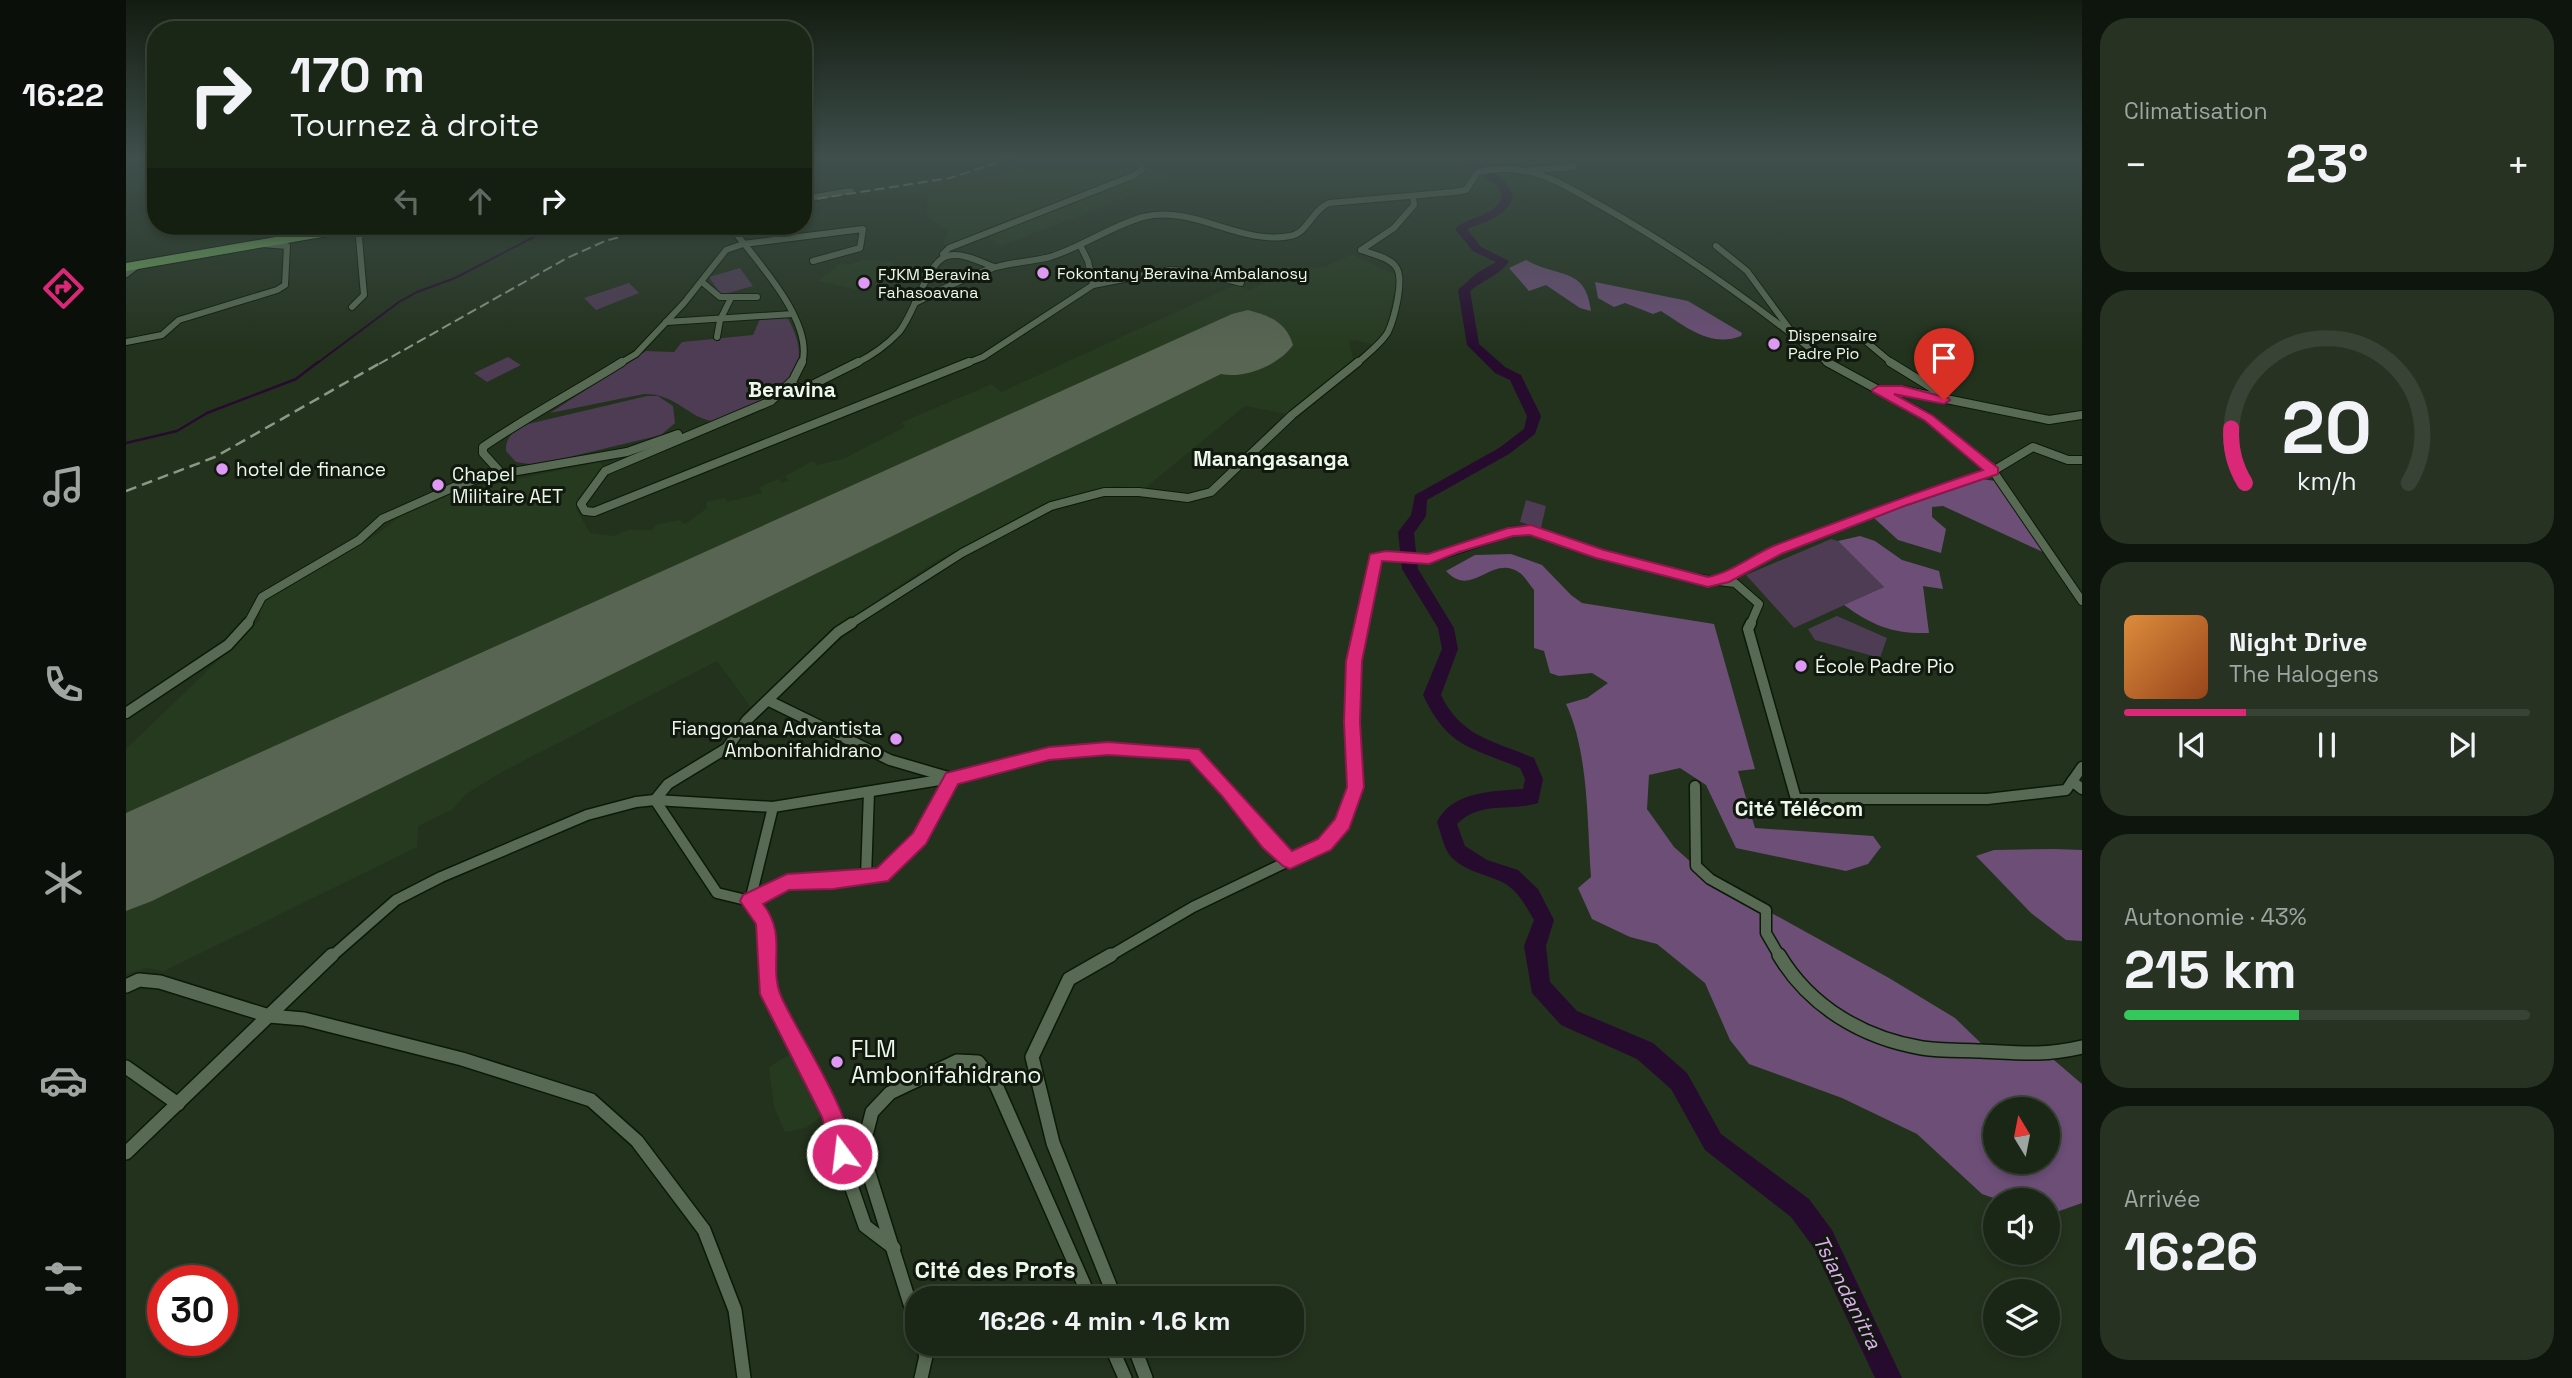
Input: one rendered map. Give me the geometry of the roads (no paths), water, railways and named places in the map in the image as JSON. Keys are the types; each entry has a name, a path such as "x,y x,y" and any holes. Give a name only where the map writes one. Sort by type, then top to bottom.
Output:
{"main road":[{"path":"126,267 311,235"}],"street":[{"path":"1014,222 949,248 941,257 901,330 865,360 720,425 606,471 596,480 581,504 584,511 594,512 983,357 1093,285 1111,284 1156,271 1175,270 1200,271 1241,283"},
{"path":"915,303 995,268 1017,261 1049,257 1132,222"},
{"path":"1214,222 1275,237 1292,236 1302,232 1309,222"},
{"path":"655,800 668,784 727,748 747,720 838,632 962,553 1051,506 1104,492 1139,492 1188,498 1210,492 1292,415 1351,369 1387,334 1396,307 1400,277 1396,267 1388,260 1361,250 1398,222"},
{"path":"1628,222 1653,235 1769,320 1794,334 1829,364 1928,417 1993,471 2082,601"},
{"path":"501,473 483,453 482,447 524,419 544,410 636,354 702,282 726,250 743,244 863,229 860,248 813,261"},
{"path":"294,238 300,235"},
{"path":"352,307 364,295 360,235"},
{"path":"736,235 793,314 805,354 790,383 771,401"},
{"path":"126,342 162,335 179,320 277,290 285,285 287,246 262,244"},
{"path":"1080,245 1093,285"},
{"path":"1716,246 1747,271 1794,334"},
{"path":"941,257 960,255 995,268"},
{"path":"126,274 138,265"},
{"path":"702,282 720,297 757,297"},
{"path":"717,337 720,320 731,298"},
{"path":"666,322 793,314"},
{"path":"1769,320 1783,317"},
{"path":"1856,333 1888,361 1941,394 1944,400"},
{"path":"790,383 798,388 806,388"},
{"path":"1878,390 1902,390 2049,419 2082,415"},
{"path":"126,713 168,683 186,676 228,645 252,619 262,597 359,540 382,519 454,487 501,473 627,452 699,426 720,425"},
{"path":"1110,1286 1052,1143 1032,1057 1069,979 1193,907 1324,844 1342,823 1355,787 1352,722 1354,661 1375,558 1393,556 1429,559 1513,531 1531,530 1601,554 1708,582 1723,579 1776,551 1900,503 1993,471 2033,447 2071,463 2082,460"},
{"path":"1723,579 1745,587 1759,604 1748,629 1796,799 1986,799 2066,790 2082,766"},
{"path":"769,701 890,760 952,778"},
{"path":"126,1153 352,936 396,900 441,877 587,815 636,802 655,800 773,807 952,778 1049,754 1108,749 1193,754 1290,861"},
{"path":"750,901 787,882 882,875 920,839 952,778"},
{"path":"2072,781 2082,789"},
{"path":"1695,786 1696,866 1710,878 1766,910 1766,933 1789,972 1816,1002 1870,1034 1923,1048 2048,1055 2082,1048"},
{"path":"866,877 869,792"},
{"path":"655,800 717,893 750,901 766,922 770,994 831,1114 847,1174 865,1226 894,1248"},
{"path":"750,901 773,807"},
{"path":"126,986 139,980 160,982 269,1016 304,1019 461,1059 591,1100 637,1142 705,1230 735,1310 744,1378"},
{"path":"905,1286 862,1151 872,1112 890,1093 957,1061 978,1062 996,1084 1085,1286"},
{"path":"126,1067 178,1104"},
{"path":"922,1378 926,1356"},
{"path":"1115,1356 1125,1378"},
{"path":"1138,1356 1146,1378"}],"waterway":[{"name":"Tsiandanitra","path":"1478,222 1465,225 1461,229 1477,249 1503,261 1500,267 1481,276 1464,290 1473,345 1500,370 1516,378 1534,416 1530,431 1504,451 1420,498 1418,516 1406,532 1410,569 1446,628 1450,649 1432,695 1440,712 1449,724 1470,740 1527,763 1534,779 1531,797 1485,800 1456,813 1447,822 1457,851 1481,867 1511,876 1531,895 1544,920 1535,946 1540,986 1569,1018 1645,1051 1679,1081 1713,1142 1800,1208 1823,1239 1889,1378"},
{"path":"316,364 399,302 417,292 455,278 538,235"},
{"path":"126,443 177,431 207,413 296,379 318,362"}],"railway":[{"path":"379,364 567,258 605,241 627,235"},
{"path":"126,491 215,457 382,362"}],"place":[{"name":"Fokontany Beravina Ambalanosy","path":"1043,273"},
{"name":"FJKM Beravina Fahasoavana","path":"864,283"},
{"name":"Dispensaire Padre Pio","path":"1774,344"},
{"name":"hotel de finance","path":"222,469"},
{"name":"Chapel Militaire AET","path":"438,485"},
{"name":"École Padre Pio","path":"1801,666"},
{"name":"Fiangonana Advantista Ambonifahidrano","path":"896,739"},
{"name":"FLM Ambonifahidrano","path":"837,1062"}],"district":[{"name":"Beravina","path":"792,390"},
{"name":"Manangasanga","path":"1271,459"},
{"name":"Cité Télécom","path":"1799,809"},
{"name":"Cité des Profs","path":"995,1270"}]}
